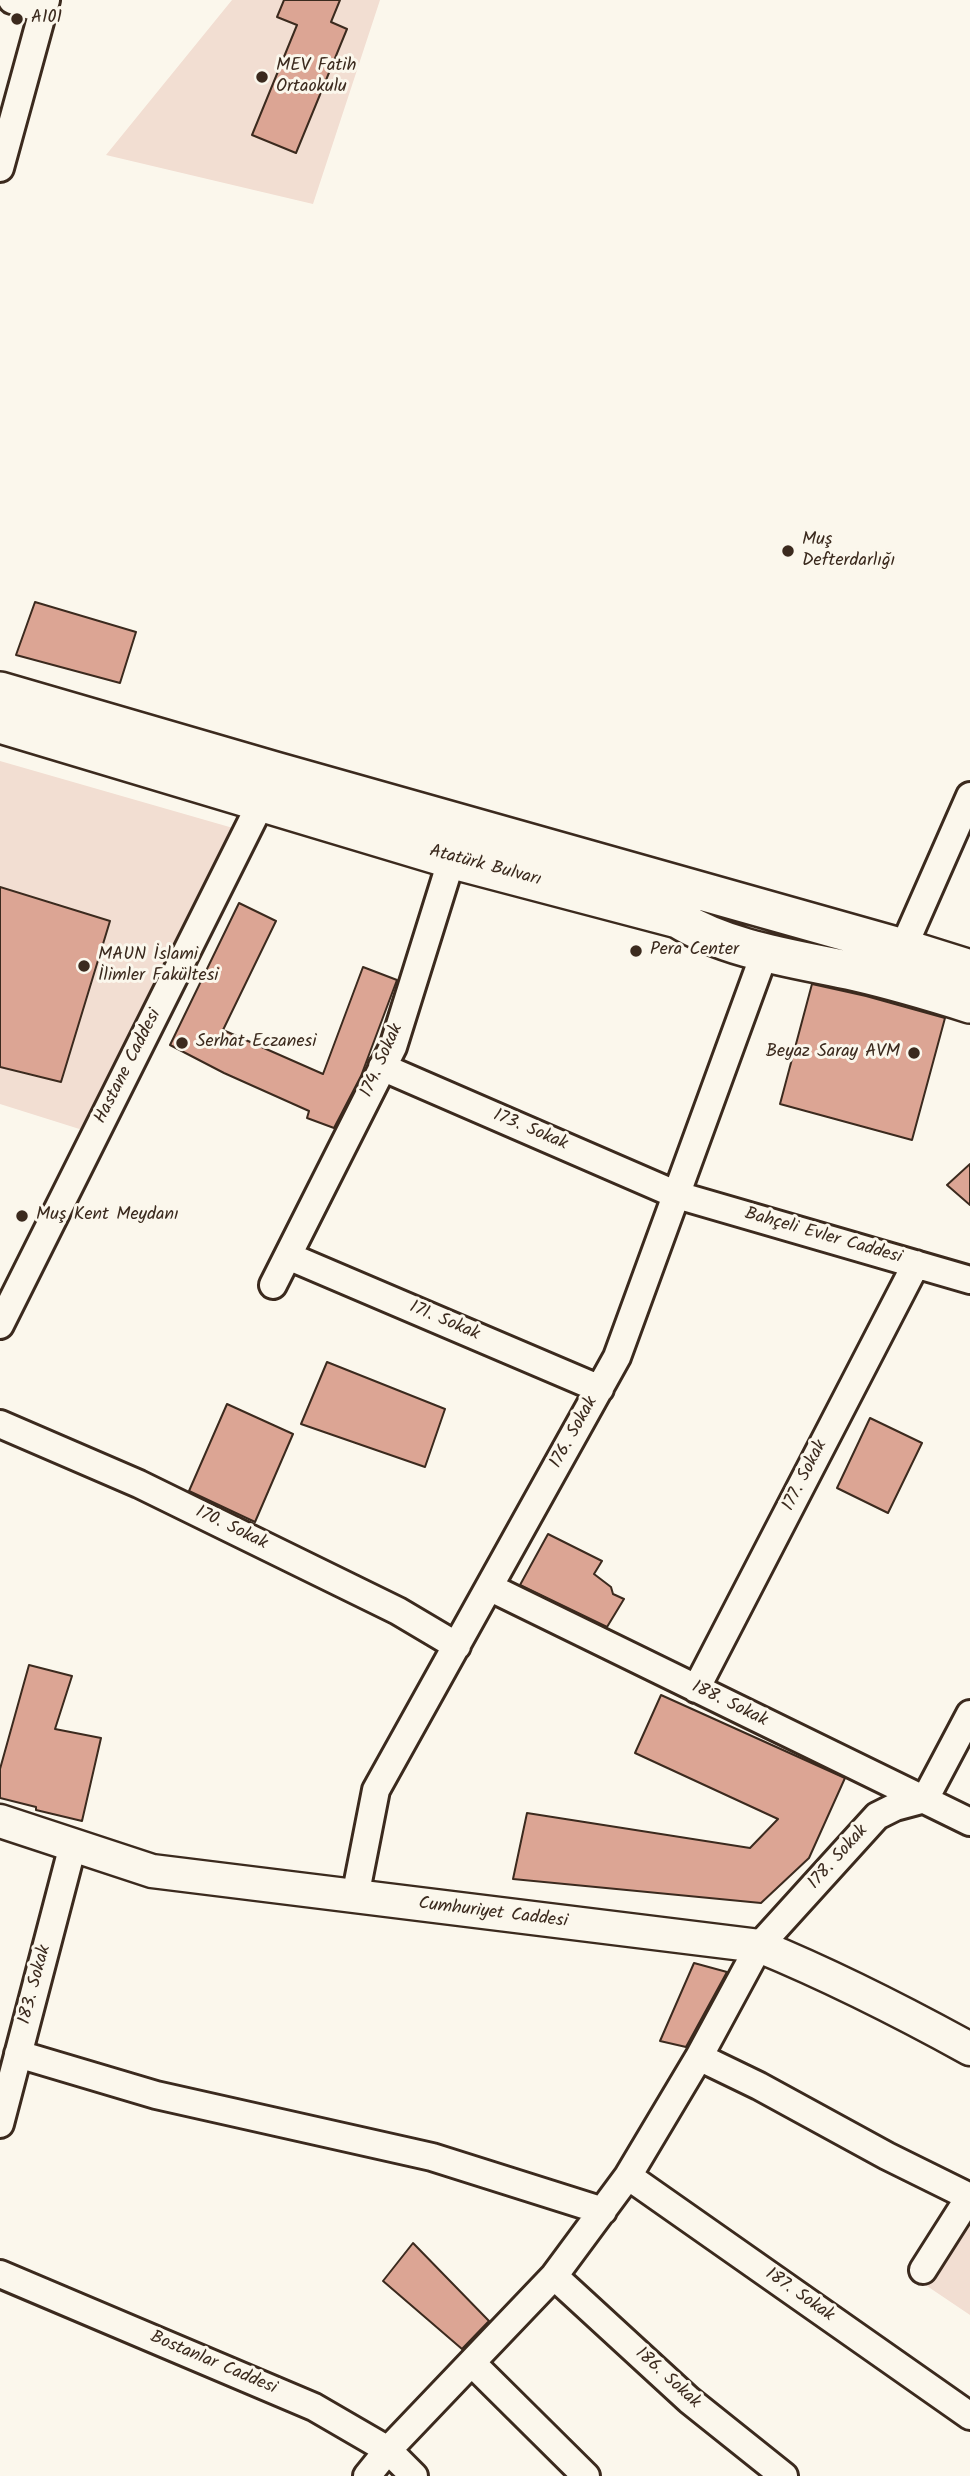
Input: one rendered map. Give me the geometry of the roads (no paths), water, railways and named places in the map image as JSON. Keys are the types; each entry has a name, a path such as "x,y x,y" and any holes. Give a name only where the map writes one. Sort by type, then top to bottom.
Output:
{"main road":[{"name":"Atatürk Bulvarı","path":"0,691 269,787 450,859 678,919 701,933 765,952 970,969"},
{"name":"Atatürk Bulvarı","path":"0,724 269,787 465,825 900,964 970,1004"}],"street":[{"path":"0,168 45,5 12,0"},
{"name":"Hastane Caddesi","path":"0,1325 269,787"},
{"path":"900,964 970,796"},
{"name":"174. Sokak","path":"273,1285 393,1047 450,859 465,825"},
{"name":"176. Sokak","path":"355,1897 376,1790 617,1357 765,952"},
{"name":"173. Sokak","path":"382,1067 677,1195"},
{"name":"Bahçeli Evler Caddesi","path":"677,1195 970,1280"},
{"name":"171. Sokak","path":"288,1256 600,1389"},
{"name":"177. Sokak","path":"696,1689 916,1264"},
{"name":"170. Sokak","path":"0,1424 151,1490 398,1611 457,1646"},
{"name":"188. Sokak","path":"489,1587 970,1822"},
{"path":"925,1799 970,1714"},
{"name":"178. Sokak","path":"367,2476 388,2450 554,2276 603,2211 628,2176 699,2057 759,1946 877,1816 895,1807 925,1799"},
{"name":"Cumhuriyet Caddesi","path":"0,1821 152,1871 759,1946 904,2013 970,2049"},
{"name":"183. Sokak","path":"0,2124 73,1845"},
{"path":"18,2054 156,2095 432,2157 603,2211"},
{"path":"699,2057 970,2197 923,2270"},
{"name":"187. Sokak","path":"628,2176 970,2416"},
{"name":"Bostanlar Caddesi","path":"0,2274 314,2407 388,2450 414,2476"},
{"name":"186. Sokak","path":"554,2276 689,2400 784,2476"},
{"path":"472,2363 586,2476"}],"place":[{"name":"A101","path":"17,19"},
{"name":"MEV Fatih Ortaokulu","path":"262,77"},
{"name":"Muş Defterdarlığı","path":"788,551"},
{"name":"Pera Center","path":"636,951"},
{"name":"MAUN İslami İlimler Fakültesi","path":"84,966"},
{"name":"Serhat Eczanesi","path":"182,1043"},
{"name":"Beyaz Saray AVM","path":"914,1053"},
{"name":"Muş Kent Meydanı","path":"22,1216"}]}
